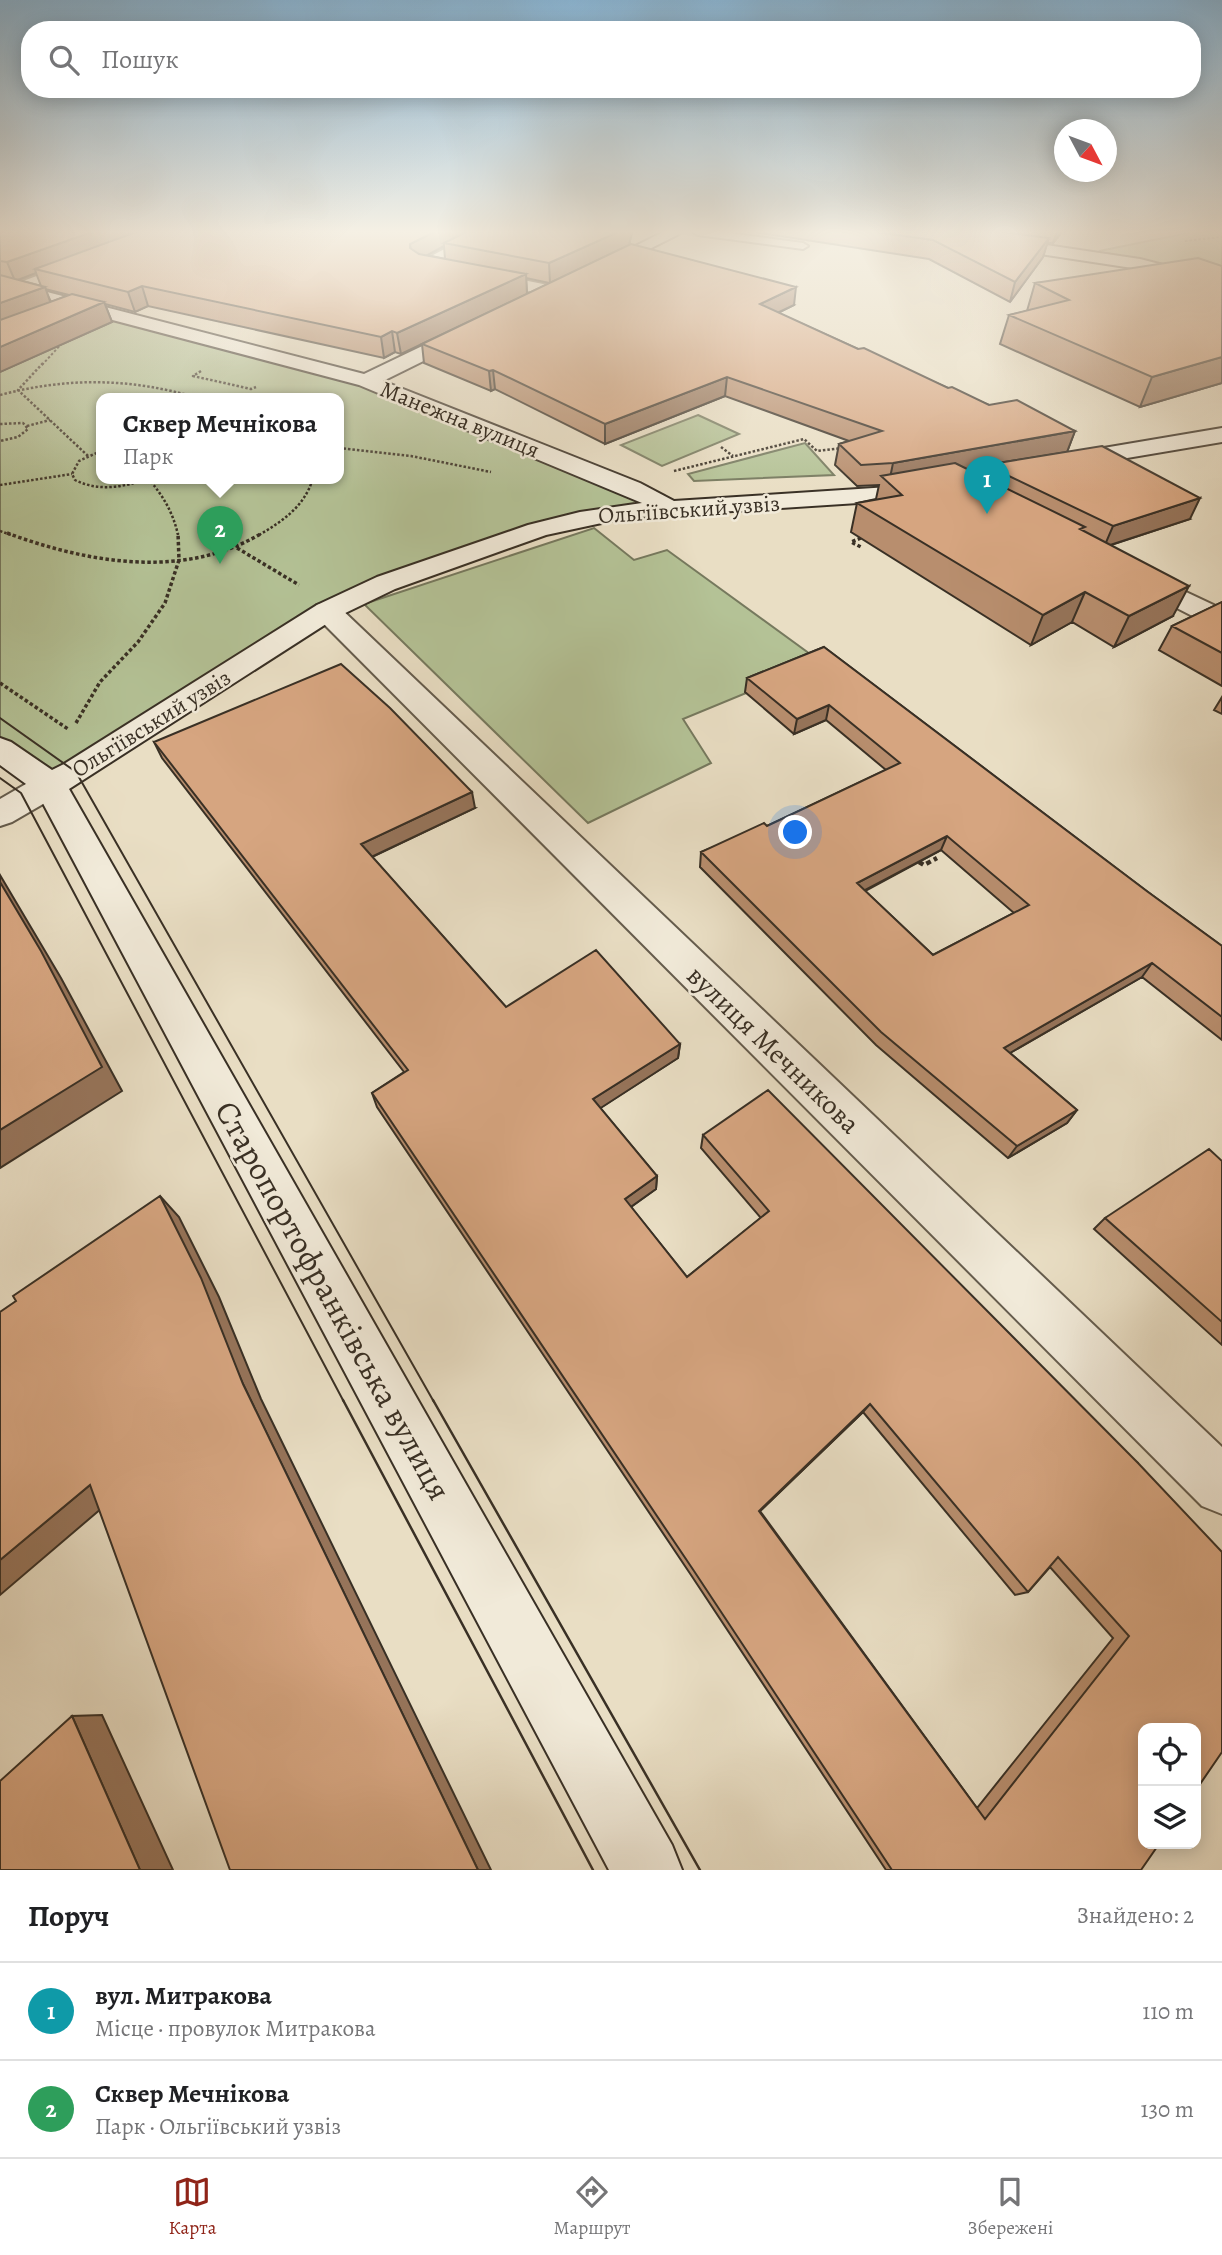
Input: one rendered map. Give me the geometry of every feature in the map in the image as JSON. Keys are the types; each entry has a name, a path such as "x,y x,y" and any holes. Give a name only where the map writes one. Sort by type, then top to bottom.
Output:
{"street":[{"name":"Манежна вулиця","path":"129,319 366,381 632,488 670,508"},
{"path":"366,381 490,321"},
{"name":"Ольгіївський узвіз","path":"0,814 76,772 327,611 386,583 537,530 602,514 889,494 950,481 1222,435"},
{"path":"950,481 985,499"},
{"path":"1115,565 1222,620"},
{"name":"вулиця Мечникова","path":"327,611 1222,1486"},
{"name":"Старопортофранківська вулиця","path":"0,750 50,785 647,1870"}],"path":[{"path":"18,390 78,327 78,319"},
{"path":"205,370 193,376 251,389 262,384"},
{"path":"0,395 61,381 94,379 145,384 179,393"},
{"path":"18,390 88,456"},
{"path":"0,424 16,422 27,426 50,420"},
{"path":"0,441 24,433 27,426"},
{"path":"632,488 666,473 804,439 817,451 844,447"},
{"path":"721,447 734,456"},
{"path":"72,474 79,461 96,453"},
{"path":"72,474 75,480 93,486 128,484"},
{"path":"0,485 72,474"},
{"path":"71,731 104,677 139,641 165,606 179,561 181,541 178,520 161,490 154,484"},
{"path":"0,531 28,543 84,556 119,561 179,561 237,548 263,535 289,516 307,496 311,484"},
{"path":"861,538 851,541 861,547"},
{"path":"237,548 301,585 289,593"},
{"path":"0,683 71,731"},
{"path":"71,731 83,724"},
{"path":"919,862 924,865 937,859"}],"green space":[{"path":"45,319 129,319 366,381 670,508 624,511 385,583 50,785 0,749 0,337"},
{"path":"698,415 739,434 662,466 621,445"},
{"path":"805,443 834,475 694,481 688,474"},
{"path":"594,528 634,560 667,550 821,662 683,719 711,763 588,823 364,604"}],"building":[{"path":"2,319 64,319 0,347"},
{"path":"298,319 427,319 381,337"},
{"path":"474,319 793,319 989,405 1017,400 1075,431 893,463 861,465 839,444 882,431 727,377 605,424 493,370 489,371 422,344"},
{"path":"1019,319 1222,319 1222,357 1152,377"},
{"path":"1102,446 1200,498 1113,526 986,465"},
{"path":"955,463 1085,527 1080,529 1189,586 1129,616 1085,592 1043,615 857,503 902,495 881,476"},
{"path":"1222,602 1222,653 1172,626"},
{"path":"824,647 1222,946 1222,1017 1152,963 1004,1048 1077,1110 1017,1146 881,1032 701,852 764,823 767,826 900,763 829,705 797,719 747,678","holes":["947,836 1029,905 933,955 857,883"]},
{"path":"341,664 390,708 472,792 361,844 506,1007 596,950 680,1044 593,1099 657,1176 625,1199 687,1277 769,1211 703,1135 768,1090 1138,1463 1222,1552 1222,1752 1201,1783 1201,1723 1138,1723 1138,1849 1156,1849 1141,1870 892,1870 372,1093 408,1070 154,742","holes":["870,1404 1028,1592 1058,1557 1129,1636 985,1819 759,1511"]},
{"path":"0,882 41,951 102,1067 0,1130"},
{"path":"1209,1149 1222,1161 1222,1322 1105,1218"},
{"path":"160,1196 201,1278 243,1384 478,1870 230,1870 90,1485 0,1560 0,1312 16,1301 13,1296"},
{"path":"72,1716 140,1870 0,1870 0,1781"}],"tram line":[{"path":"0,718 76,772 434,1402"},
{"path":"0,778 21,793 344,1402"},
{"path":"343,1400 593,1870"},
{"path":"433,1400 700,1870"}],"place":[{"name":"вул. Митракова","path":"987,514"},
{"name":"Сквер Мечнікова","path":"220,564"}]}
